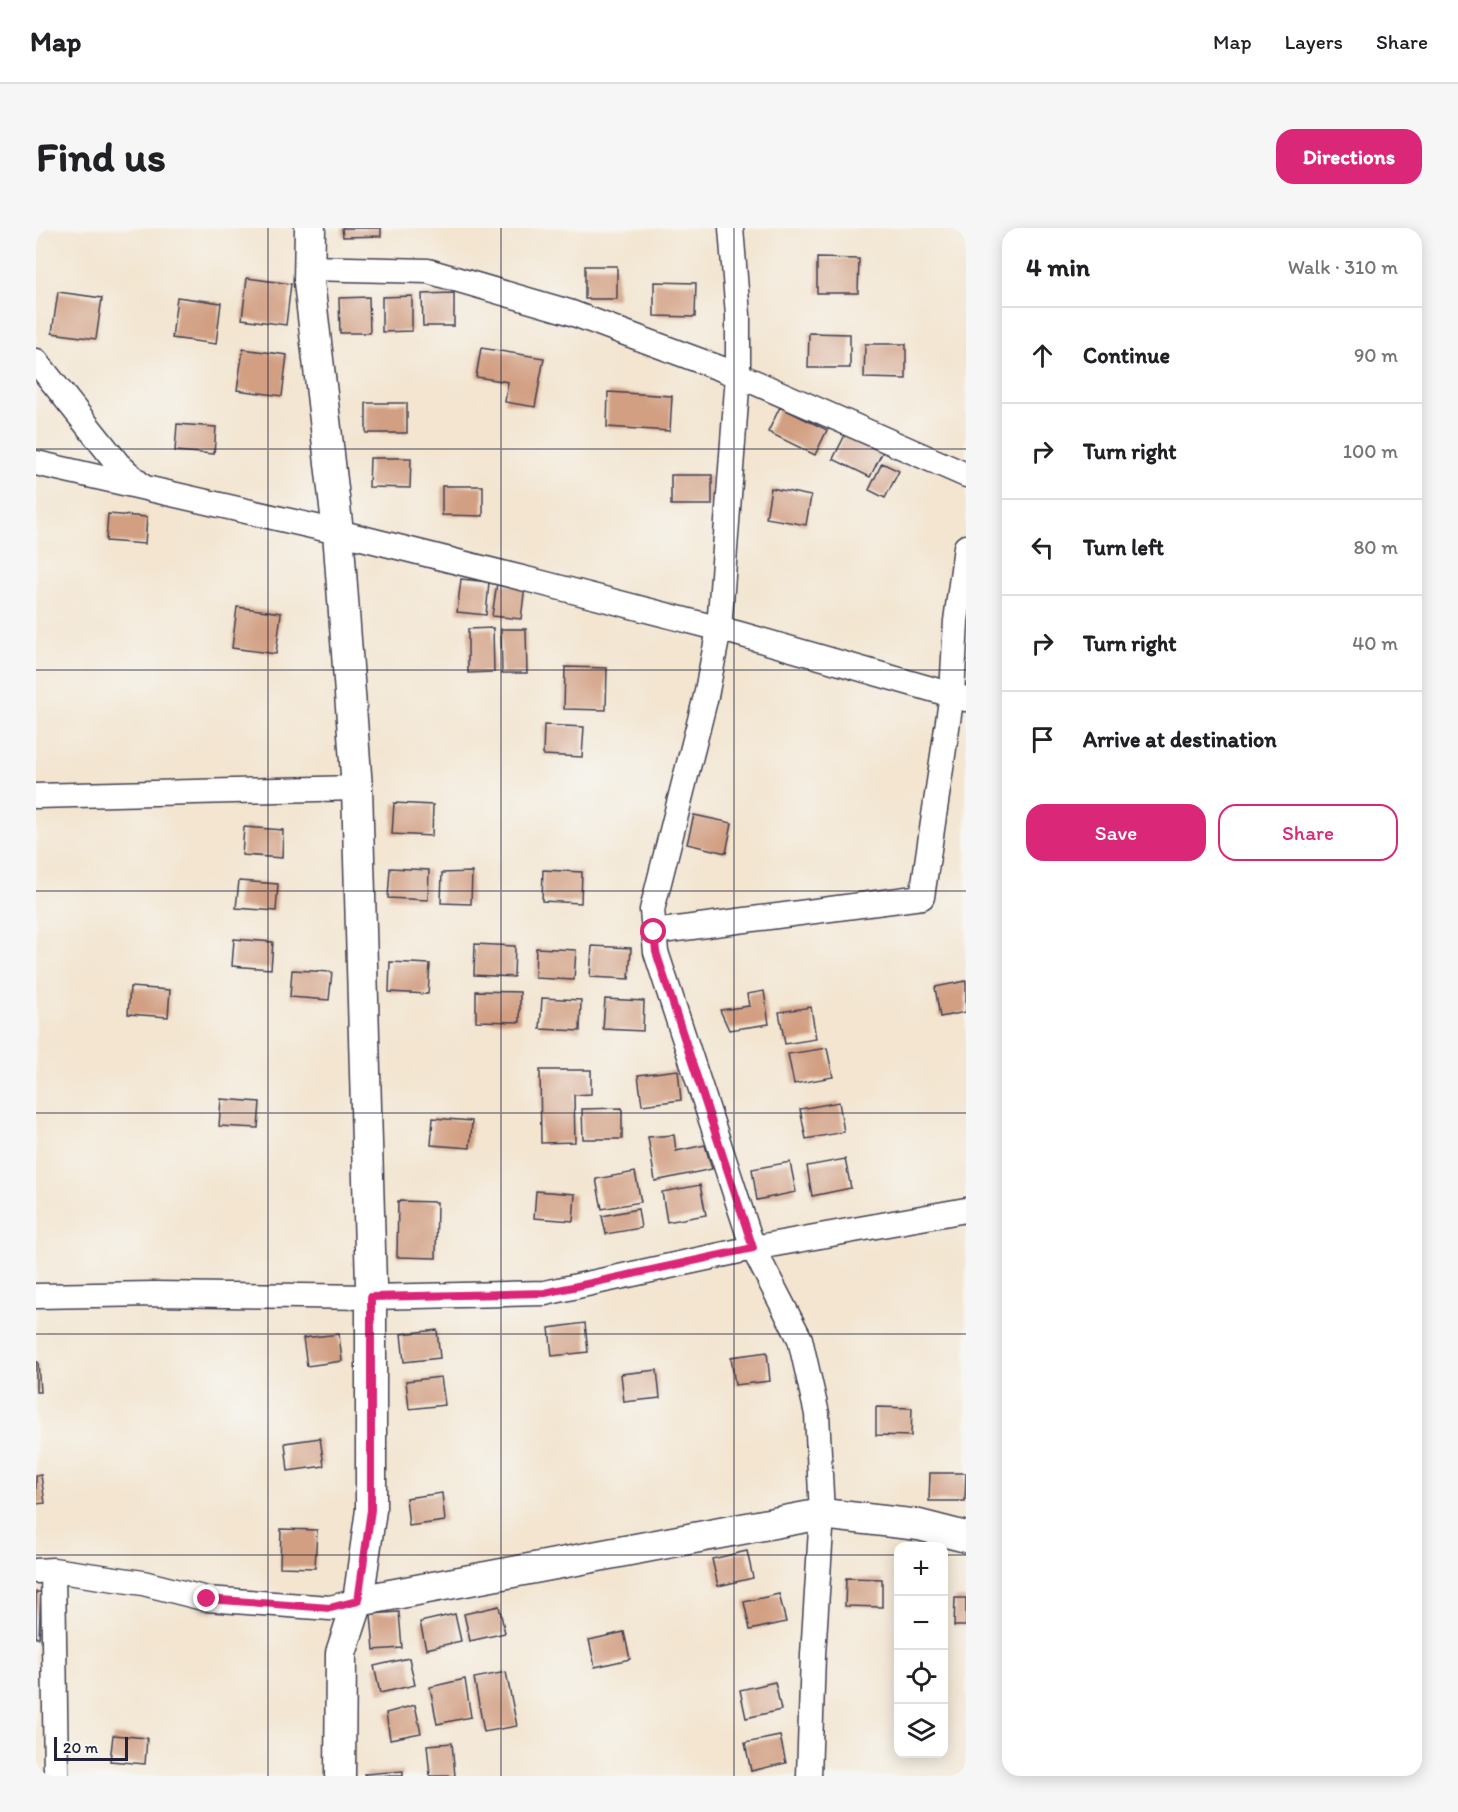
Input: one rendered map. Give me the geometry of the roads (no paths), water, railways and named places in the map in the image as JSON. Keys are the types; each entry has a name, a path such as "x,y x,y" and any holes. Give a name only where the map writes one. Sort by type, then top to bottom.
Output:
{"street":[{"path":"310,228 309,268 338,532 357,788 371,1297 371,1510 358,1601 341,1653 340,1776"},
{"path":"731,228 738,315 738,375 719,629 706,696 652,910 656,952 753,1248 800,1339 816,1414 822,1514 813,1655 809,1776"},
{"path":"309,268 428,271 569,312 738,375 966,475"},
{"path":"36,361 118,465 141,485"},
{"path":"36,463 141,485 338,532 719,629 959,696"},
{"path":"654,932 922,897 959,696 956,621 966,547"},
{"path":"36,796 357,788"},
{"path":"36,1296 155,1294 371,1297 545,1293 753,1248 966,1209"},
{"path":"56,1776 45,1571 143,1584 207,1599 330,1608 822,1514 918,1525 966,1537"}]}
